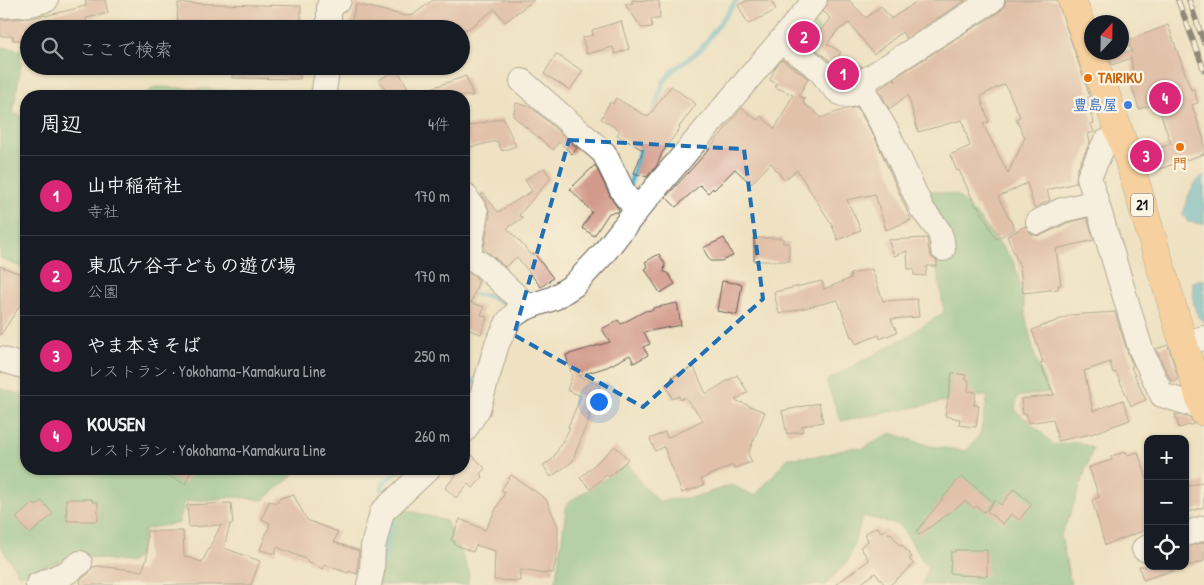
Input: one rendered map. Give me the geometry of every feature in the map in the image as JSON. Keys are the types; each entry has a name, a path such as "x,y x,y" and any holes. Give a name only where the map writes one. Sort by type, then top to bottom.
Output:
{"main road":[{"name":"21","path":"1072,0 1194,341 1203,409"}],"street":[{"path":"470,422 478,409 500,335 515,314 528,307 554,298 574,285 603,254 637,210 815,0"},
{"path":"780,43 801,54 820,71 840,94 850,96 863,90 869,78 992,0"},
{"path":"0,6 38,2"},
{"path":"324,90 326,75"},
{"path":"522,81 604,153 624,194 637,210"},
{"path":"863,90 888,134 922,209 939,231 943,250"},
{"path":"1121,136 1105,142 1089,177 1141,350 1156,383 1162,395 1203,409"},
{"path":"1038,222 1062,210 1097,202"},
{"path":"470,203 476,212 470,237"},
{"path":"470,257 484,266 528,307"},
{"path":"0,359 20,365"},
{"path":"369,585 374,547 382,512 422,475"},
{"path":"1189,533 1204,528"},
{"path":"38,585 72,574"}],"highlighted area":[{"path":"569,140 744,149 763,299 643,407 514,335"}],"green space":[{"path":"808,18 820,29 803,52 788,45"},
{"path":"0,47 20,50 20,71 13,113 20,116 20,267 0,258"},
{"path":"155,87 242,90 151,90"},
{"path":"927,190 957,195 975,213 1014,262 1036,360 1049,392 1017,397 1015,410 1054,445 1078,442 1093,448 1073,507 1061,535 1071,585 922,585 928,568 900,525 863,516 848,561 825,585 555,585 567,503 628,464 643,486 659,501 694,497 732,485 755,496 788,458 820,456 854,447 862,449 891,433 930,446 967,451 980,434 988,396 974,396 841,421 826,381 906,337 944,312 931,233"},
{"path":"0,389 20,394 20,475 294,475 263,500 237,497 185,502 179,523 146,529 138,557 130,563 78,555 19,575 0,545"},
{"path":"400,508 446,521 469,571 468,585 379,585 382,532"}],"water":[{"path":"1204,175 1204,224 1188,222 1183,215 1188,198 1192,188"},
{"path":"1204,279 1204,323 1195,309 1193,282"}],"building":[{"path":"85,0 105,0 108,13 86,18 86,20 20,20 20,40 13,40 13,36 0,36 0,20 45,16 86,6"},
{"path":"433,0 534,0 505,22 495,9 470,28 470,20 352,20 356,4 406,16 413,15"},
{"path":"632,0 659,1 660,19 651,19 652,27 642,28 625,4 632,4"},
{"path":"748,0 771,0 776,10 748,24 738,5"},
{"path":"828,0 849,0 866,18 881,6 891,19 919,0 966,0 906,38 902,32 874,54 849,23 837,31 827,44 841,52 837,60 862,66 853,79 848,81 828,59 810,45 830,18 823,11"},
{"path":"1006,0 1057,0 1090,97 1086,99 1094,123 1091,124 1094,132 1088,134 1090,142 1077,170 1076,183 1047,190 1050,200 1034,208 1027,183 998,197 1015,229 996,239 978,206 976,207 950,155 970,146 962,120 918,132 908,95 889,109 879,89 893,79 897,81 894,78 1004,7","holes":["1005,84 1020,117 1016,119 1025,138 1008,173 983,124 989,122 981,98 982,95"]},
{"path":"178,3 301,6 301,20 177,20"},
{"path":"621,21 629,49 615,54 613,47 587,54 582,38 593,35 592,30"},
{"path":"1168,25 1191,90 1194,89 1198,103 1192,105 1204,140 1204,154 1150,172 1144,153 1171,144 1157,103 1139,109 1132,87 1135,86 1131,58 1129,59 1129,52 1132,52 1129,40"},
{"path":"556,54 583,71 570,90 544,74"},
{"path":"782,60 808,78 799,96 805,99 803,103 818,114 820,118 857,107 876,140 911,220 886,230 875,194 847,200 861,230 838,240 831,223 797,170 784,180 771,163 751,184 735,169 714,190 713,188 708,193 700,185 676,207 666,197 705,154 742,108 757,120 761,116 775,129 793,95 775,87 777,84 770,80 775,68"},
{"path":"1110,60 1126,60 1112,65"},
{"path":"232,75 300,75 300,79 232,78"},
{"path":"387,75 401,75 409,90 385,90 379,80"},
{"path":"466,76 473,96 470,96 470,90 426,90"},
{"path":"671,86 696,104 662,153 657,165 647,177 634,173 643,150 617,135 620,130 601,119 610,102 613,104 616,98 648,117"},
{"path":"516,103 531,107 577,148 572,154 559,142 553,150 513,116"},
{"path":"503,118 516,146 502,151 497,141 471,147 470,126"},
{"path":"595,165 619,210 618,212 609,213 594,236 582,228 592,212 570,189"},
{"path":"544,168 551,178 519,215 523,218 507,228 532,255 534,253 553,278 541,287 517,257 505,267 484,248 490,214 487,204 481,195 483,193 498,212 532,191 525,180"},
{"path":"1087,218 1094,240 1056,249 1061,285 1058,285 1058,289 1023,293 1020,267 1007,236 1025,226 1031,234 1037,236 1067,223"},
{"path":"724,238 733,256 721,261 710,261 703,248"},
{"path":"754,238 783,238 783,243 789,243 789,261 754,261"},
{"path":"927,238 929,251 932,258 937,261 937,266 927,266 925,276 914,275 914,269 908,269 907,251 894,256 888,240"},
{"path":"659,254 665,264 664,272 668,273 675,284 660,293 645,269 648,267 645,262"},
{"path":"0,266 20,274 20,305 0,336"},
{"path":"872,269 883,301 917,299 919,317 891,319 897,332 880,339 879,335 856,344 853,337 851,337 838,300 779,314 774,292 822,281 824,289 851,278 850,274"},
{"path":"470,273 479,280 471,303 484,307 481,315 487,317 481,334 470,330"},
{"path":"722,281 742,284 737,315 717,311"},
{"path":"677,303 681,325 644,332 650,344 643,347 648,355 634,363 630,355 607,367 578,376 600,385 572,462 551,477 543,465 552,460 570,428 568,427 581,396 567,390 572,377 566,355 610,342 602,329 618,320 621,324 645,311 653,310 653,308"},
{"path":"1115,312 1133,366 1131,367 1146,400 1131,406 1116,372 1113,373 1110,362 1084,371 1093,411 1123,400 1130,420 1091,434 1058,441 1053,419 1028,423 1027,414 1023,414 1021,399 1054,395 1040,363 1043,362 1032,330 1069,315"},
{"path":"1168,345 1178,379 1171,381 1156,349"},
{"path":"694,367 706,394 737,375 748,392 735,400 765,412 748,454 752,462 734,468 733,465 701,479 704,485 682,493 664,447 655,451 650,439 665,432 667,438 703,420 685,397 680,400 679,396 672,399 666,384 674,381 672,377"},
{"path":"952,373 966,375 965,379 969,380 968,391 976,392 974,405 979,406 976,427 959,425 960,419 945,416"},
{"path":"819,403 823,422 802,426 803,431 787,434 782,411"},
{"path":"1175,414 1190,418 1194,424 1179,428"},
{"path":"615,446 628,459 609,477 606,475 591,489 580,478"},
{"path":"1126,452 1127,455 1138,452 1144,470 1144,530 1105,545 1092,500 1099,497 1089,467 1112,460 1111,456"},
{"path":"470,455 485,468 480,474 483,477 473,488 468,484 456,498 445,488 456,475 470,475"},
{"path":"166,475 189,475 185,484"},
{"path":"511,475 546,499 558,526 558,547 553,573 547,572 546,574 520,570 520,581 494,580 495,551 476,545 473,552 454,544 455,542 451,540 460,519 485,530 505,492 501,490"},
{"path":"963,477 993,502 984,512 976,506 974,508 965,501 919,535 916,532 956,482"},
{"path":"1204,481 1204,507 1189,512 1189,487"},
{"path":"1014,489 1032,504 1019,520 1011,514 1003,524 987,511 995,500 1001,505"},
{"path":"293,494 307,520 338,532 334,542 359,551 357,574 325,565 323,569 307,562 308,560 277,547 275,554 260,550 270,523 262,519 269,501 277,503 280,498"},
{"path":"66,499 92,499 92,502 98,502 98,521 67,521"},
{"path":"42,501 53,514 30,534 16,518 33,503 36,506"},
{"path":"231,503 233,524 230,524 224,548 260,561 251,585 81,585 80,580 93,567 97,566 142,571 147,557 147,531 183,531 184,556 202,562 221,525 189,527 187,505"},
{"path":"876,527 881,532 886,529 889,534 891,533 900,546 902,545 912,557 909,559 914,564 890,585 885,585 875,573 859,585 835,585 869,560 860,547 868,541 865,534"},
{"path":"1204,542 1204,561 1189,566 1189,546"},
{"path":"955,550 987,550 987,576 950,573 951,552 955,552"},
{"path":"1139,566 1144,566 1144,570 1175,570 1143,580"}],"waterway":[{"path":"653,113 663,83 672,71 700,50 737,0"},
{"path":"629,187 643,143"},
{"path":"470,294 488,296 509,305"},
{"path":"470,390 474,380"},
{"path":"387,498 382,489 384,482 394,475"},
{"path":"383,562 394,512"}],"railway":[{"path":"1178,0 1204,70"},
{"path":"1189,0 1204,43"}],"place":[{"name":"東瓜ケ谷子どもの遊び場","path":"804,37"},
{"name":"山中稲荷社","path":"843,74"},
{"name":"TAIRIKU","path":"1088,78"},
{"name":"KOUSEN","path":"1165,98"},
{"name":"豊島屋","path":"1128,105"},
{"name":"門","path":"1180,147"},
{"name":"やま本きそば","path":"1146,156"}]}
